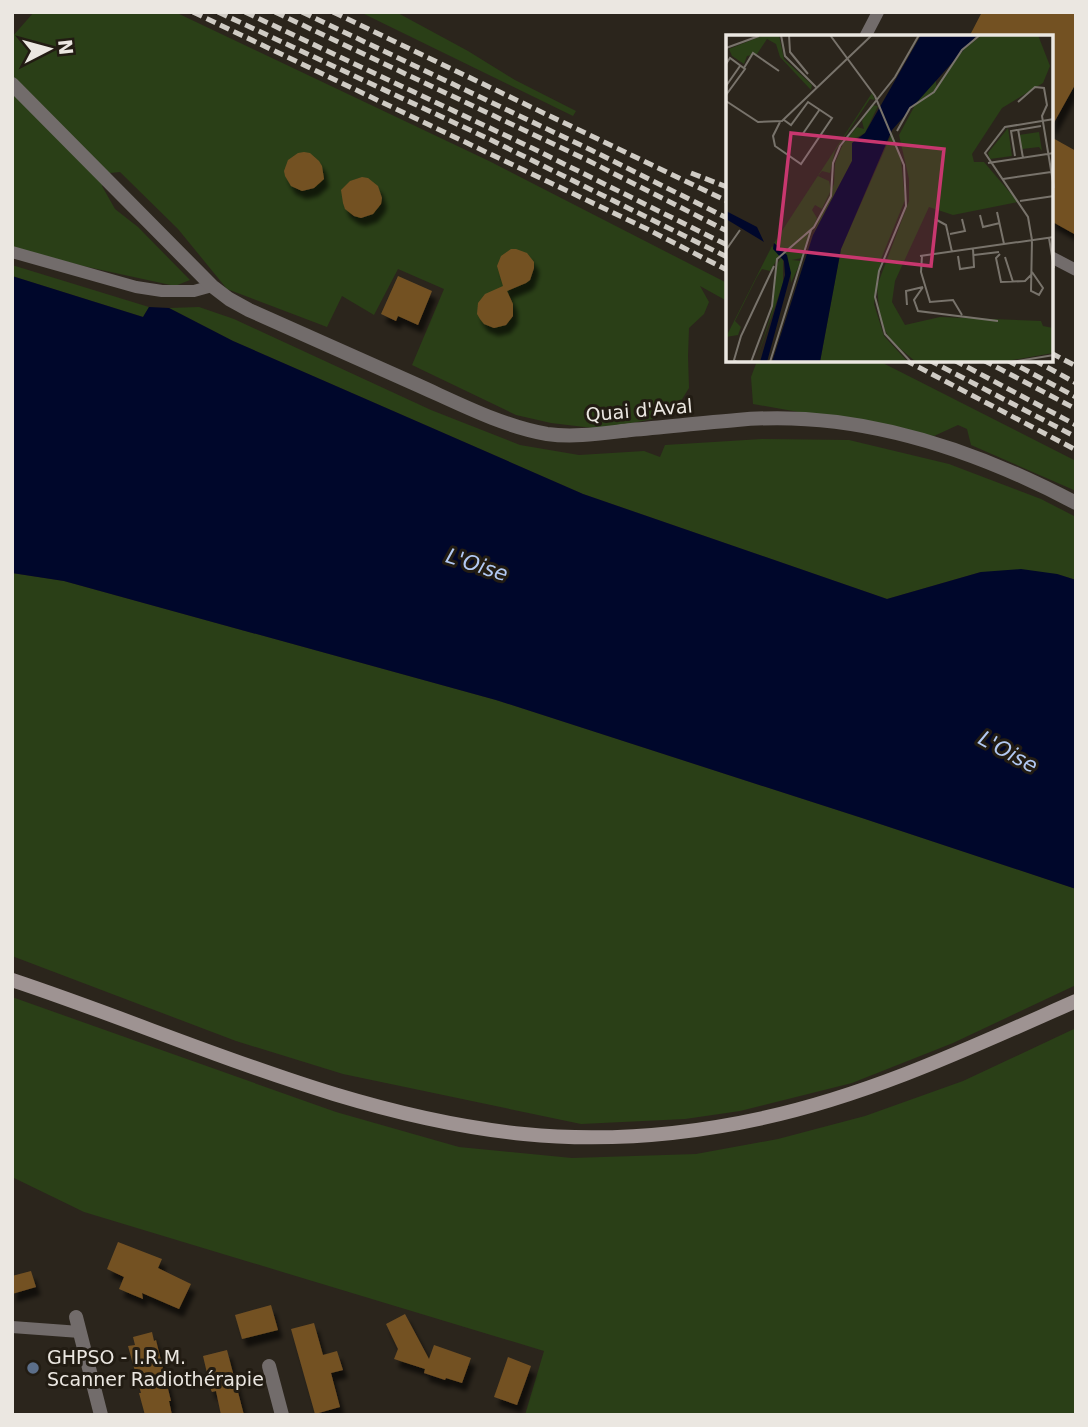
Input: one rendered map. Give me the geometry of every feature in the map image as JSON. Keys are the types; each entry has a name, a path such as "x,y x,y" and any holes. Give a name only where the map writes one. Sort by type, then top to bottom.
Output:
{"main road":[{"path":"12,980 259,1070 365,1103 485,1129 543,1136 589,1137 645,1135 716,1127 800,1108 897,1078 1070,1003"}],"street":[{"name":"Quai d'Aval","path":"12,84 216,289 249,310 450,400 547,434 583,435 762,418 849,422 911,436 1002,467 1076,503"},
{"path":"76,1317 101,1415"},
{"path":"269,1366 282,1415"}],"lane":[{"path":"866,35 878,12"},
{"path":"12,252 136,287 178,292 216,289"},
{"path":"1053,258 1076,270"},
{"path":"12,1327 80,1332"}],"green space":[{"path":"34,12 175,12 489,161 726,282 726,300 700,286 709,302 704,314 689,328 689,388 681,401 662,407 653,419 601,429 551,423 516,415 412,365 444,289 398,269 374,315 342,296 327,327 227,289 178,229 120,172 110,173 102,186 115,209 138,227 190,280 175,286 12,247 12,37"},
{"path":"360,12 396,12 515,80 576,111 573,116"},
{"path":"12,265 149,307 143,317 12,276"},
{"path":"199,307 234,319 431,410 520,445 579,455 644,451 660,457 665,445 762,439 849,440 949,464 1041,499 1076,517 1076,580 1057,574 981,572 887,599 583,494 233,341 169,308"},
{"path":"757,362 881,362 1076,461 1076,491 971,445 967,429 958,425 934,436 753,404 751,377"},
{"path":"12,573 64,581 496,700 1076,889 1076,985 953,1043 852,1083 740,1111 685,1119 581,1124 343,1074 236,1041 12,956"},
{"path":"12,997 336,1112 459,1147 572,1158 696,1154 778,1139 865,1116 963,1081 1076,1028 1076,1415 525,1415 544,1351 84,1212 12,1177"}],"water":[{"name":"L'Oise","path":"12,276 143,317 149,307 169,308 233,341 583,494 887,599 981,572 1021,569 1057,574 1076,580 1076,889 496,700 64,581 12,573"}],"building":[{"path":"982,12 1076,12 1076,83 1053,124 1053,35 970,35"},
{"path":"1053,138 1076,151 1076,235 1053,222"},
{"path":"304,152 310,153 319,161 324,179 314,188 302,191 291,186 284,171 288,160"},
{"path":"362,177 378,186 382,198 373,214 361,218 345,209 341,190 350,181"},
{"path":"511,249 527,253 534,262 534,268 530,280 507,291 513,304 513,316 506,325 494,328 480,319 477,314 478,303 485,294 503,286 497,266 501,256"},
{"path":"398,276 432,291 418,325 398,316 396,321 381,314"},
{"path":"118,1242 162,1259 158,1268 191,1284 179,1309 142,1293 143,1299 119,1289 124,1277 107,1269"},
{"path":"31,1271 36,1287 12,1294 12,1276"},
{"path":"271,1305 278,1330 242,1339 235,1315"},
{"path":"405,1314 429,1359 434,1345 471,1358 462,1383 424,1373 425,1369 394,1359 398,1349 386,1324"},
{"path":"314,1323 323,1355 337,1351 343,1370 331,1373 340,1407 315,1414 291,1329"},
{"path":"152,1332 171,1401 172,1415 145,1415 139,1393 128,1346 135,1345 133,1337"},
{"path":"227,1350 244,1415 221,1415 216,1391 211,1390 203,1356"},
{"path":"508,1357 531,1366 517,1405 494,1397"}],"railway":[{"path":"193,12 645,228 726,269"},
{"path":"218,12 489,139 726,257"},
{"path":"245,12 532,148 726,245"},
{"path":"275,12 587,160 726,230"},
{"path":"302,12 726,218"},
{"path":"333,12 726,201"},
{"path":"691,173 726,187"},
{"path":"1053,354 1076,366"},
{"path":"909,362 1076,450"},
{"path":"933,362 1076,437"},
{"path":"958,362 1076,425"},
{"path":"987,362 1076,409"},
{"path":"1011,362 1076,397"},
{"path":"1038,362 1076,383"}],"place":[{"name":"GHPSO - I.R.M. Scanner Radiothérapie","path":"33,1368"}]}
